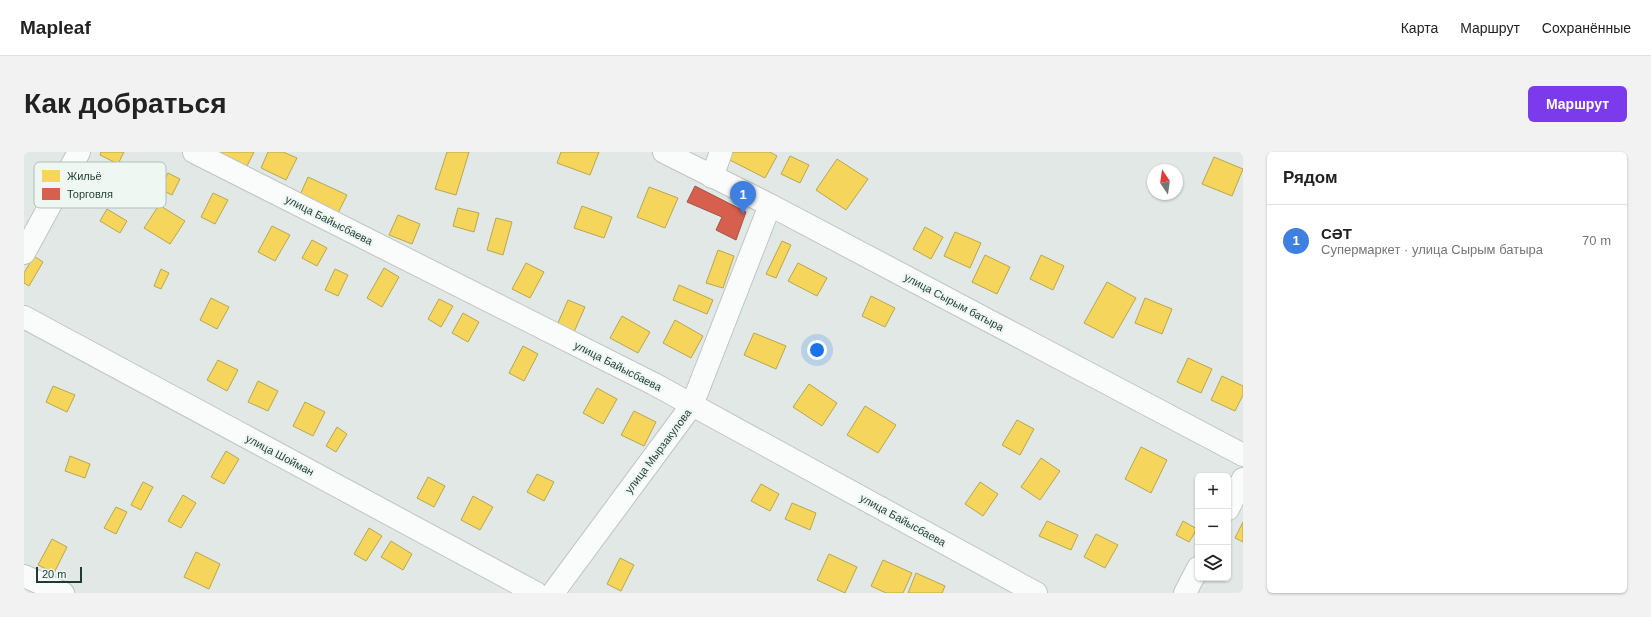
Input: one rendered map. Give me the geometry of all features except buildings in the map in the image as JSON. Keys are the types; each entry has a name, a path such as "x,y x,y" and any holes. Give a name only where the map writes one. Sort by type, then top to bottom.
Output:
{"street":[{"path":"74,162 79,152"},
{"name":"улица Байысбаева","path":"194,152 692,404 1036,593"},
{"name":"улица Сырым батыра","path":"664,152 770,205 1243,455"},
{"path":"712,177 721,152"},
{"name":"улица Мырзакулова","path":"552,593 692,404 770,205"},
{"path":"24,253 49,208"},
{"name":"улица Шойман","path":"24,317 536,593"},
{"path":"1231,503 1243,479"},
{"path":"1185,593 1195,574"},
{"path":"24,576 63,593"}],"place":[{"name":"СƏТ","path":"743,214"}]}
